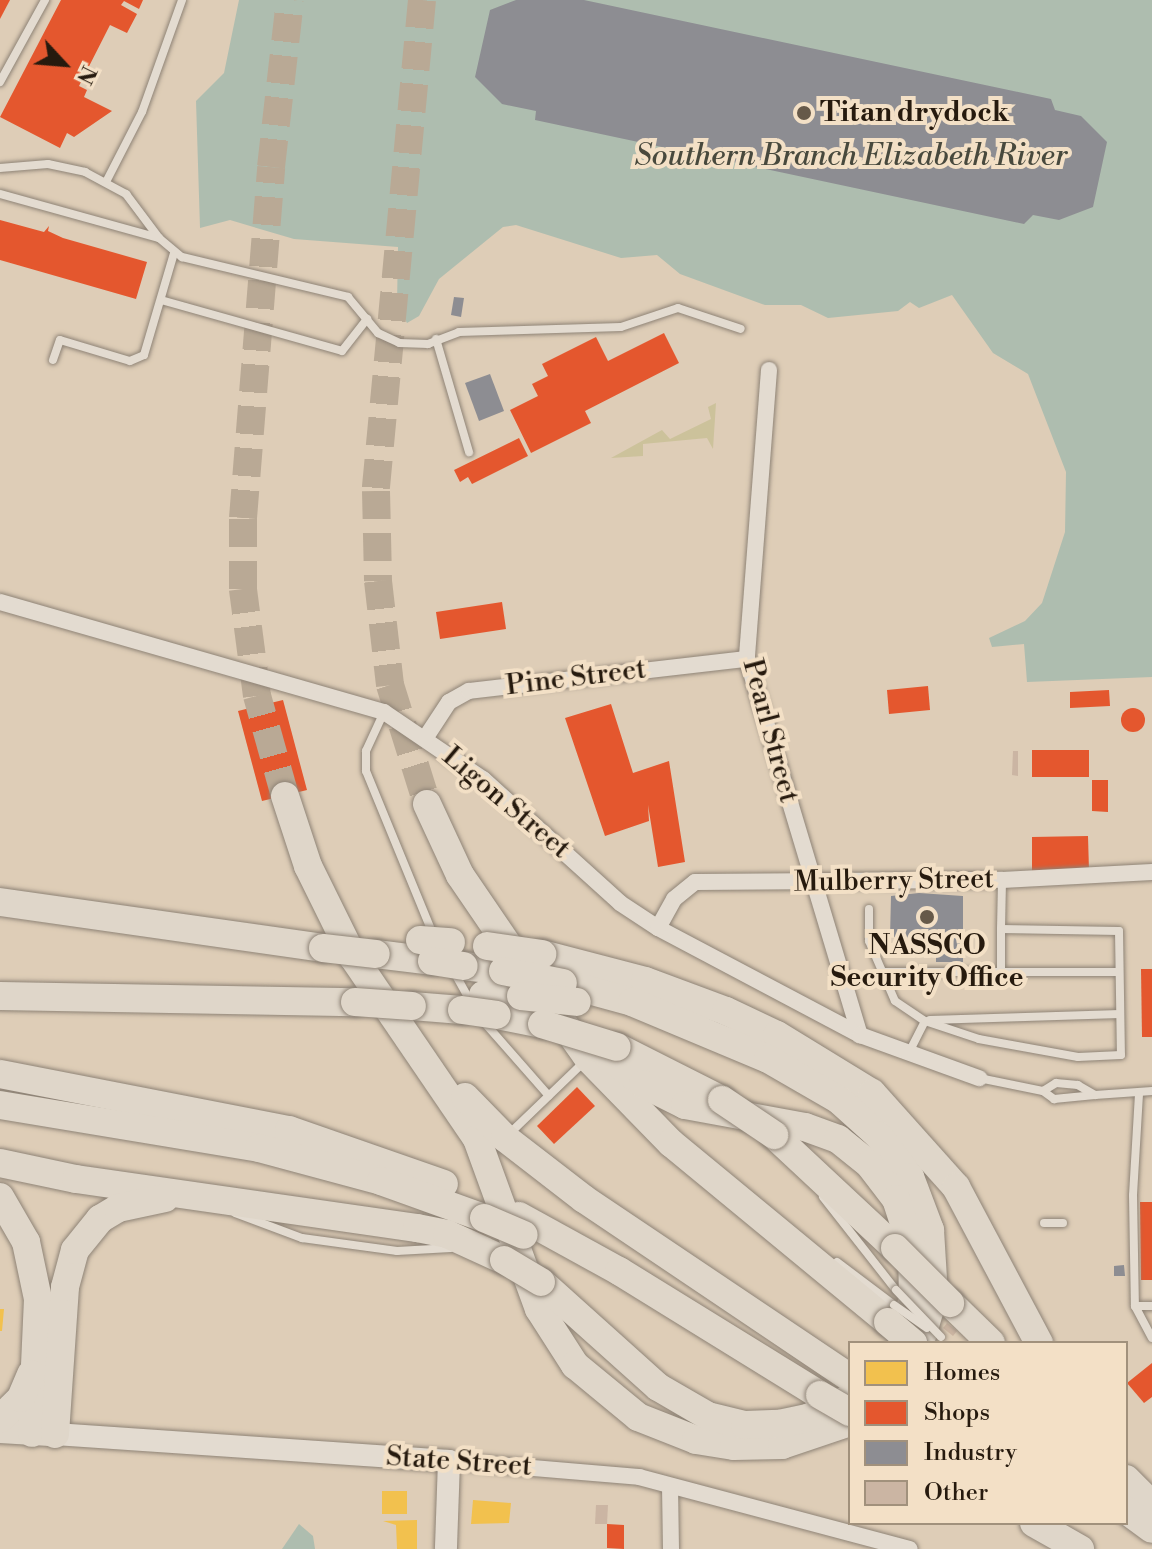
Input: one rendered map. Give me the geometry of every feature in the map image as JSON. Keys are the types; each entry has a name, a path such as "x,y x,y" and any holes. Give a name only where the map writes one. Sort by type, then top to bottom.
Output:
{"highway":[{"path":"285,796 308,866 337,928 389,1013 427,1061 477,1139 550,1328 575,1365 609,1397 667,1431 734,1446 794,1443 848,1423"},
{"path":"427,804 460,875 509,963 588,1058 671,1143 911,1341"},
{"path":"0,902 215,931 442,952 509,963 570,992 682,1023 800,1075 857,1115 897,1159 926,1215 934,1250 936,1341"},
{"path":"442,952 487,946 542,954 645,981 726,1011 777,1035 872,1093 956,1187 1038,1341"},
{"path":"509,963 615,1063 643,1084 708,1112 815,1130 838,1139 869,1164 896,1199 912,1248 913,1299 893,1324"},
{"path":"0,996 474,1003 570,992"},
{"path":"474,1003 617,1047 722,1100 782,1142 989,1341"},
{"path":"427,1061 505,1138 584,1199 848,1383"},
{"path":"0,1074 289,1130 373,1156 521,1226 658,1298 848,1411"},
{"path":"0,1105 259,1148 482,1208"},
{"path":"0,1163 417,1228 497,1257 541,1282 658,1387 708,1416 745,1425 779,1424 808,1418 848,1385"},
{"path":"43,1434 65,1287 75,1250 100,1219 118,1208 203,1196"},
{"path":"0,1197 26,1242 34,1272 36,1358 43,1434"},
{"path":"0,1419 21,1398 36,1358"},
{"path":"1128,1481 1152,1505"},
{"path":"1128,1511 1152,1526"},
{"path":"1038,1525 1080,1549"},
{"path":"1064,1525 1093,1549"}],"main road":[{"name":"State Street","path":"0,1431 43,1434"}],"street":[{"name":"Pearl Street","path":"769,370 747,659 860,1035"},
{"name":"Ligon Street","path":"0,602 384,712 426,737 483,779 620,903 658,928 860,1035 908,1056 979,1078"},
{"name":"Pine Street","path":"426,737 449,702 469,691 747,659"},
{"name":"Mulberry Street","path":"658,928 674,899 695,882 1002,880 1152,872"},
{"name":"State Street","path":"43,1434 607,1472 910,1549"},
{"path":"446,1549 449,1461"},
{"path":"670,1486 671,1549"}],"lane":[{"path":"0,82 45,0"},
{"path":"106,182 142,112 182,0"},
{"path":"0,168 48,164 106,182 126,194 174,253 196,263 348,297 378,333 399,343 418,345 459,332 621,327 678,308 741,329"},
{"path":"0,194 159,238"},
{"path":"53,360 60,340 139,360 174,253"},
{"path":"161,300 342,351 367,319"},
{"path":"436,339 469,452"},
{"path":"384,712 366,751 366,771 420,909 472,1005 549,1096"},
{"path":"1001,972 1002,880"},
{"path":"869,909 869,941 895,1001 925,1021 979,1039 1078,1057 1121,1055 1119,931 1001,929"},
{"path":"882,972 1119,972"},
{"path":"925,1021 1120,1014"},
{"path":"908,1056 925,1021"},
{"path":"505,1138 588,1058"},
{"path":"979,1078 1043,1091 1054,1099 1152,1091"},
{"path":"1043,1091 1056,1083 1078,1085 1095,1095"},
{"path":"1139,1094 1135,1306 1152,1338"},
{"path":"782,1142 844,1228 936,1341"},
{"path":"671,1143 814,1245"},
{"path":"1044,1223 1063,1223"},
{"path":"825,1253 893,1324 936,1341"},
{"path":"1135,1306 1152,1306"},
{"path":"1128,1502 1152,1526"}],"shaded area":[{"path":"716,403 713,449 707,438 643,444 643,456 611,458 662,430 670,439 711,419 708,407"}],"water":[{"name":"Southern Branch Elizabeth River","path":"239,0 1152,0 1152,677 1027,682 1024,644 992,647 989,638 1025,621 1042,603 1065,532 1066,472 1028,374 993,353 952,295 919,308 910,302 898,311 828,318 801,305 765,305 680,274 657,255 621,258 516,225 503,227 439,279 419,316 407,323 397,304 398,247 294,239 230,220 200,228 196,101 224,73"},
{"path":"299,1524 313,1536 315,1549 282,1549"}],"building: Homes":[{"path":"0,1309 4,1309 2,1331 0,1331"},
{"path":"382,1491 407,1491 407,1514 382,1514"},
{"path":"473,1500 511,1503 509,1523 471,1524"},
{"path":"417,1520 417,1549 397,1549 396,1525 383,1521"}],"building: Shops":[{"path":"0,0 10,0 0,19"},
{"path":"61,0 143,0 139,9 124,1 121,5 137,14 127,33 110,25 79,86 87,90 84,97 112,111 74,137 67,133 60,148 0,117"},
{"path":"0,220 44,232 49,226 48,231 63,238 147,262 136,299 0,260"},
{"path":"664,333 679,363 585,411 591,423 531,453 510,410 538,396 532,384 548,376 542,364 596,337 608,361"},
{"path":"519,438 528,456 472,484 468,477 460,482 454,470"},
{"path":"502,602 506,629 440,639 436,612"},
{"path":"928,686 930,710 889,714 887,690"},
{"path":"1109,690 1110,706 1070,708 1070,692"},
{"path":"283,700 307,790 262,801 238,711"},
{"path":"611,704 633,773 669,761 685,862 658,867 648,805 649,821 605,836 565,718"},
{"path":"1133,708 1142,711 1145,720 1142,729 1133,732 1124,729 1121,720 1124,711"},
{"path":"1032,750 1089,750 1089,777 1032,777"},
{"path":"1092,780 1108,780 1108,812 1092,811"},
{"path":"1088,836 1089,871 1032,872 1032,837"},
{"path":"1141,969 1152,969 1152,1037 1142,1037"},
{"path":"577,1087 595,1106 554,1144 537,1126"},
{"path":"1140,1202 1152,1202 1152,1280 1141,1280"},
{"path":"1152,1363 1152,1397 1144,1403 1128,1382"},
{"path":"607,1524 624,1525 624,1549 607,1548"}],"building: Industry":[{"name":"Titan drydock","path":"516,0 584,0 1051,99 1055,110 1081,116 1107,142 1093,207 1059,220 1033,215 1024,224 535,120 536,111 502,104 475,77 490,10"},
{"path":"454,297 464,298 461,317 451,315"},
{"path":"490,374 504,411 479,421 465,383"},
{"name":"NASSCO Security Office","path":"919,893 963,896 963,962 936,962 936,938 890,937 891,896"},
{"path":"1124,1265 1125,1276 1114,1276 1114,1266"}],"building: Other":[{"path":"1013,751 1018,751 1018,776 1012,775"},
{"path":"947,1323 957,1331 953,1336 943,1328"},
{"path":"596,1505 608,1505 607,1524 595,1524"}],"tunnel":[{"path":"285,796 257,696 243,589 243,518 271,167 290,0"},
{"path":"422,0 376,491 378,581 390,685 427,804"}],"place":[{"name":"Titan drydock","path":"804,113"},
{"name":"NASSCO Security Office","path":"927,917"}]}
